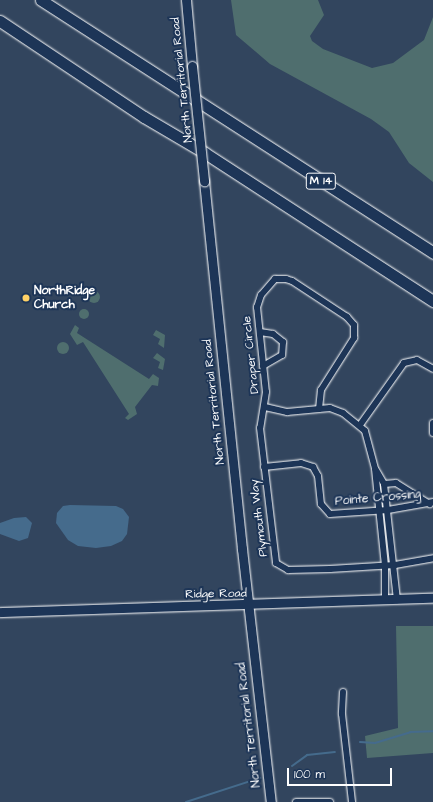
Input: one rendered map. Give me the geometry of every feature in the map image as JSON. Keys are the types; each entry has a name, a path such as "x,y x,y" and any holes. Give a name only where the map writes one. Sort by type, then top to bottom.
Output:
{"highway":[{"name":"M 14","path":"41,0 433,253"},
{"path":"0,21 144,117 205,153 433,300"}],"main road":[{"name":"North Territorial Road","path":"186,0 248,605 271,802"},
{"name":"Ridge Road","path":"0,612 433,598"}],"street":[{"name":"Draper Circle","path":"265,407 258,299 271,282 280,278 292,282 352,322 355,330 354,338 321,390 319,409"},
{"path":"260,332 273,334 283,342 282,355 263,366"},
{"path":"360,425 404,364 417,360 433,369"},
{"path":"265,407 287,412 319,409 338,410 360,425 368,438 375,469 378,511 385,566 385,600"},
{"name":"Plymouth Way","path":"265,407 260,428 274,558 279,567 288,570 385,566 433,558"},
{"path":"433,423 433,433"},
{"name":"Pointe Crossing","path":"264,467 302,463 313,467 318,476 321,504 330,514 388,510 432,503"},
{"path":"375,469 384,484 395,565 397,600"},
{"path":"384,484 396,483 432,503"},
{"path":"343,692 342,714 352,802"},
{"path":"296,802 330,802"}],"green space":[{"path":"231,0 318,0 324,15 310,36 312,41 323,49 372,68 393,63 424,40 433,17 433,182 409,163 389,132 371,119 270,64 236,35"},
{"path":"94,291 98,293 100,297 98,301 94,303 90,301 88,297 90,293"},
{"path":"82,309 86,309 88,310 88,318 82,319 79,316 79,312"},
{"path":"75,325 79,328 77,333 149,379 153,374 159,378 158,386 152,385 135,407 137,414 128,420 125,418 129,414 83,342 77,345 70,334"},
{"path":"156,330 165,335 164,348 158,344 160,339 153,335"},
{"path":"61,342 65,342 69,348 65,354 61,354 57,350 57,346"},
{"path":"157,353 165,359 163,370 158,368 160,362 153,358"},
{"path":"396,626 433,626 433,753 367,758 365,736 398,728"}],"water":[{"path":"63,506 116,506 123,509 129,517 127,534 122,541 111,546 96,548 78,546 68,540 56,523 57,513"},
{"path":"26,517 32,523 28,538 19,541 0,534 0,523 14,518"}],"waterway":[{"path":"360,742 375,743 410,732 433,731"},
{"path":"292,766 307,755 335,752"},
{"path":"186,802 260,778"}],"place":[{"name":"NorthRidge Church","path":"26,298"}]}
